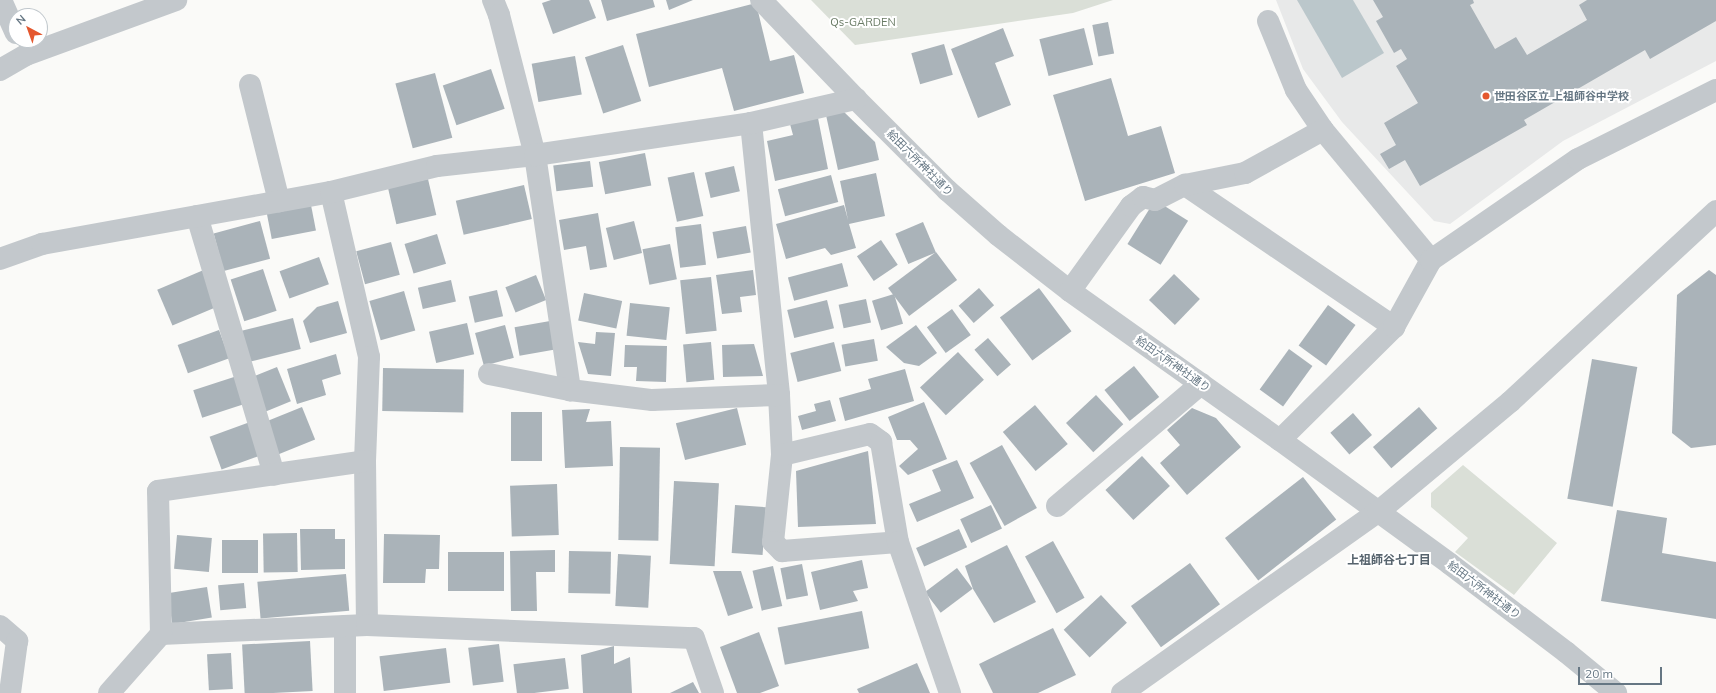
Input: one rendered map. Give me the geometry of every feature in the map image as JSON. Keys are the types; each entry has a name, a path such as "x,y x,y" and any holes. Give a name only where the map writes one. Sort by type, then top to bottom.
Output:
{"street":[{"path":"1,0 8,15"},
{"path":"48,40 176,0"},
{"path":"493,0 499,15 535,155 570,390"},
{"name":"給田六所神社通り","path":"761,0 856,99 947,190 998,235 1070,291 1280,440 1378,512 1566,652 1616,693"},
{"path":"1268,21 1296,90 1323,130 1431,260"},
{"path":"0,70 22,48"},
{"path":"250,85 279,201"},
{"path":"1280,440 1394,327 1431,260 1578,159 1716,90"},
{"path":"0,259 42,244 331,192 437,166 535,155 751,123 856,99"},
{"path":"751,123 780,395 782,455 773,542 782,551 898,542"},
{"path":"1070,291 1130,206 1143,197 1155,200 1185,185 1245,174 1323,130"},
{"path":"1185,185 1394,327"},
{"path":"331,192 369,357 365,461 366,625"},
{"path":"1122,693 1378,512 1510,402 1716,211"},
{"path":"197,216 274,475"},
{"path":"489,374 570,390 652,400 780,395"},
{"path":"1057,506 1201,384"},
{"path":"782,455 870,434 881,442 898,542 950,693"},
{"path":"109,693 161,634 158,491 365,461"},
{"path":"161,634 366,625 694,638 713,693"},
{"path":"0,626 18,641 10,693"},
{"path":"345,626 345,693"}],"shaded area":[{"name":"世田谷区立 上祖師谷中学校","path":"1276,0 1716,0 1716,61 1563,141 1450,224 1434,221 1342,122 1303,69"},
{"path":"1297,0 1353,0 1384,53 1342,78"}],"green space":[{"name":"Qs-GARDEN","path":"811,0 1113,0 1073,13 855,45"},
{"path":"1463,465 1557,543 1514,595 1455,552 1468,538 1431,507 1431,493"}],"building":[{"path":"551,0 589,0 596,18 553,34 542,3"},
{"path":"601,0 653,0 655,7 607,21"},
{"path":"666,0 693,0 669,10"},
{"path":"1373,0 1473,0 1474,3 1470,5 1495,49 1516,37 1527,55 1587,20 1579,5 1587,0 1716,0 1716,21 1650,59 1645,50 1524,120 1527,125 1420,186 1405,160 1389,169 1380,154 1396,145 1384,123 1418,103 1396,66 1407,59 1401,49 1394,53 1376,21 1383,17"},
{"path":"756,3 770,61 794,55 804,93 734,111 722,68 649,87 636,34"},
{"path":"1108,22 1114,53 1098,56 1092,25"},
{"path":"1003,28 1014,56 995,63 1011,105 978,118 951,49"},
{"path":"1084,28 1093,65 1049,76 1039,39"},
{"path":"944,44 953,75 920,84 911,53"},
{"path":"623,45 641,101 603,113 585,57"},
{"path":"575,56 582,94 538,102 532,64"},
{"path":"491,69 505,109 456,125 443,86"},
{"path":"435,73 452,138 413,148 395,84"},
{"path":"1111,78 1128,136 1161,126 1175,173 1085,201 1053,95"},
{"path":"844,112 875,142 879,160 838,170 826,115"},
{"path":"818,118 828,169 775,181 767,141 793,135 790,124"},
{"path":"645,153 651,185 605,194 599,162"},
{"path":"590,161 593,187 556,191 553,166"},
{"path":"734,166 740,191 711,198 705,173"},
{"path":"694,172 703,216 677,222 668,178"},
{"path":"876,173 885,216 849,224 856,248 831,255 825,248 786,259 776,224 844,205 848,220 840,181"},
{"path":"831,175 838,202 785,216 778,189"},
{"path":"428,179 436,215 396,224 388,188"},
{"path":"524,185 532,219 464,235 456,201"},
{"path":"1155,200 1188,221 1161,265 1127,244"},
{"path":"311,205 316,231 272,239 267,214"},
{"path":"598,213 607,267 590,270 586,246 564,250 559,220"},
{"path":"260,221 270,259 224,271 214,233"},
{"path":"634,221 642,253 614,260 606,228"},
{"path":"923,222 936,252 908,264 895,234"},
{"path":"701,224 706,265 680,268 675,227"},
{"path":"746,226 751,253 717,258 713,232"},
{"path":"437,234 446,264 414,274 404,244"},
{"path":"881,240 898,265 874,281 857,256"},
{"path":"391,242 400,275 365,284 356,251"},
{"path":"670,244 677,279 649,285 643,249"},
{"path":"936,252 957,280 909,316 888,288"},
{"path":"319,257 329,284 289,299 280,271"},
{"path":"842,263 848,286 794,301 788,277"},
{"path":"206,269 221,305 172,326 157,290"},
{"path":"263,269 277,311 244,321 231,280"},
{"path":"753,270 756,295 740,297 742,312 722,314 716,275"},
{"path":"1709,270 1716,275 1716,445 1691,448 1672,433 1677,295"},
{"path":"1174,274 1200,299 1175,325 1149,300"},
{"path":"536,275 546,300 516,312 505,287"},
{"path":"711,277 717,331 686,334 680,280"},
{"path":"451,280 456,301 423,309 418,288"},
{"path":"979,288 994,305 974,323 959,306"},
{"path":"1039,288 1071,331 1032,361 1000,317"},
{"path":"497,290 503,316 475,323 469,297"},
{"path":"404,291 415,330 381,340 369,301"},
{"path":"584,293 622,301 616,328 578,320"},
{"path":"894,294 903,324 881,330 872,301"},
{"path":"866,299 871,322 844,328 839,305"},
{"path":"827,300 834,328 794,338 787,310"},
{"path":"338,301 347,333 310,343 303,321 317,307"},
{"path":"630,303 670,307 666,340 627,336"},
{"path":"1328,305 1356,325 1326,365 1299,345"},
{"path":"952,309 971,335 946,353 927,327"},
{"path":"293,318 301,349 249,362 242,331"},
{"path":"550,321 555,350 520,356 515,327"},
{"path":"467,323 474,354 436,363 429,332"},
{"path":"505,325 514,358 484,366 475,333"},
{"path":"916,325 937,353 919,366 904,363 886,347"},
{"path":"219,330 229,358 188,373 178,345"},
{"path":"596,332 615,333 611,376 588,374 578,342 595,344"},
{"path":"988,338 1011,364 997,376 974,350"},
{"path":"874,339 878,361 845,366 842,345"},
{"path":"711,342 714,380 686,382 683,344"},
{"path":"834,342 841,371 798,382 790,353"},
{"path":"754,344 763,376 723,377 722,345"},
{"path":"625,345 667,346 666,382 636,381 637,367 624,367"},
{"path":"1289,349 1312,366 1283,406 1260,389"},
{"path":"958,352 984,380 946,415 920,387"},
{"path":"336,354 341,374 322,380 326,395 297,404 287,369"},
{"path":"1592,359 1637,367 1613,507 1567,499"},
{"path":"1134,366 1159,397 1130,421 1104,390"},
{"path":"277,367 291,401 264,412 250,378"},
{"path":"383,368 464,369 463,412 382,411"},
{"path":"905,369 914,401 845,421 839,398 871,389 868,379"},
{"path":"237,376 246,404 202,418 193,390"},
{"path":"1096,395 1123,424 1093,452 1066,423"},
{"path":"830,400 836,421 802,430 798,416 816,411 814,404"},
{"path":"924,402 947,459 908,475 899,466 918,449 910,440 897,440 888,417"},
{"path":"1035,405 1068,444 1036,471 1003,432"},
{"path":"302,407 315,439 278,454 265,422"},
{"path":"1419,407 1437,428 1391,468 1373,447"},
{"path":"737,408 746,445 685,460 676,423"},
{"path":"1192,408 1216,418 1241,447 1187,495 1160,463 1180,445 1167,430"},
{"path":"590,409 586,422 611,421 613,466 565,468 562,410"},
{"path":"511,412 542,412 542,461 511,461"},
{"path":"1353,413 1372,435 1349,455 1330,433"},
{"path":"250,422 262,455 222,470 210,437"},
{"path":"1002,445 1037,508 1005,526 970,463"},
{"path":"620,447 660,448 658,541 618,540"},
{"path":"868,451 876,524 798,527 796,471"},
{"path":"1142,456 1170,486 1133,520 1105,490"},
{"path":"957,460 974,498 917,522 909,504 941,491 932,470"},
{"path":"1303,477 1336,520 1258,581 1225,538"},
{"path":"674,481 719,483 715,566 670,564"},
{"path":"557,484 559,535 512,537 510,486"},
{"path":"735,505 766,507 763,555 732,553"},
{"path":"991,505 1002,529 971,543 960,519"},
{"path":"1617,510 1667,518 1662,553 1716,562 1716,619 1601,601"},
{"path":"300,529 335,529 335,539 345,539 345,569 301,570"},
{"path":"959,529 967,547 924,566 916,548"},
{"path":"297,533 298,572 264,573 263,534"},
{"path":"384,534 440,535 439,569 426,569 425,583 383,583"},
{"path":"177,535 212,538 209,572 174,569"},
{"path":"222,540 258,540 258,573 222,573"},
{"path":"1053,541 1085,598 1057,613 1025,557"},
{"path":"1007,545 1036,602 994,623 973,589 965,566"},
{"path":"555,550 555,572 536,572 537,611 511,611 510,551"},
{"path":"569,551 611,552 610,594 568,593"},
{"path":"448,552 504,552 504,591 448,591"},
{"path":"618,554 651,556 648,608 615,606"},
{"path":"862,560 868,588 853,591 858,601 820,610 811,572"},
{"path":"1190,563 1220,604 1161,647 1131,606"},
{"path":"802,564 808,595 787,600 780,568"},
{"path":"773,566 782,606 762,611 753,571"},
{"path":"957,568 973,589 941,613 925,592"},
{"path":"713,571 741,571 753,608 728,616"},
{"path":"346,574 349,611 261,619 257,582"},
{"path":"244,583 246,608 220,610 218,585"},
{"path":"207,587 212,618 172,624 167,593"},
{"path":"1101,595 1127,623 1090,658 1064,630"},
{"path":"862,611 869,648 785,665 778,627"},
{"path":"1053,628 1076,675 1038,693 993,693 979,664"},
{"path":"759,632 779,686 760,693 737,693 720,647"},
{"path":"310,641 313,691 245,693 242,645"},
{"path":"499,644 504,682 473,685 468,648"},
{"path":"614,646 614,664 630,657 632,693 583,693 581,655"},
{"path":"446,648 450,683 384,691 379,656"},
{"path":"231,653 233,689 209,690 207,654"},
{"path":"565,658 569,689 534,693 517,693 513,664"},
{"path":"917,663 930,693 859,693 857,689"},
{"path":"693,682 699,693 670,693"}],"place":[{"name":"世田谷区立 上祖師谷中学校","path":"1486,96"}],"district":[{"name":"上祖師谷七丁目","path":"1389,560"}]}
